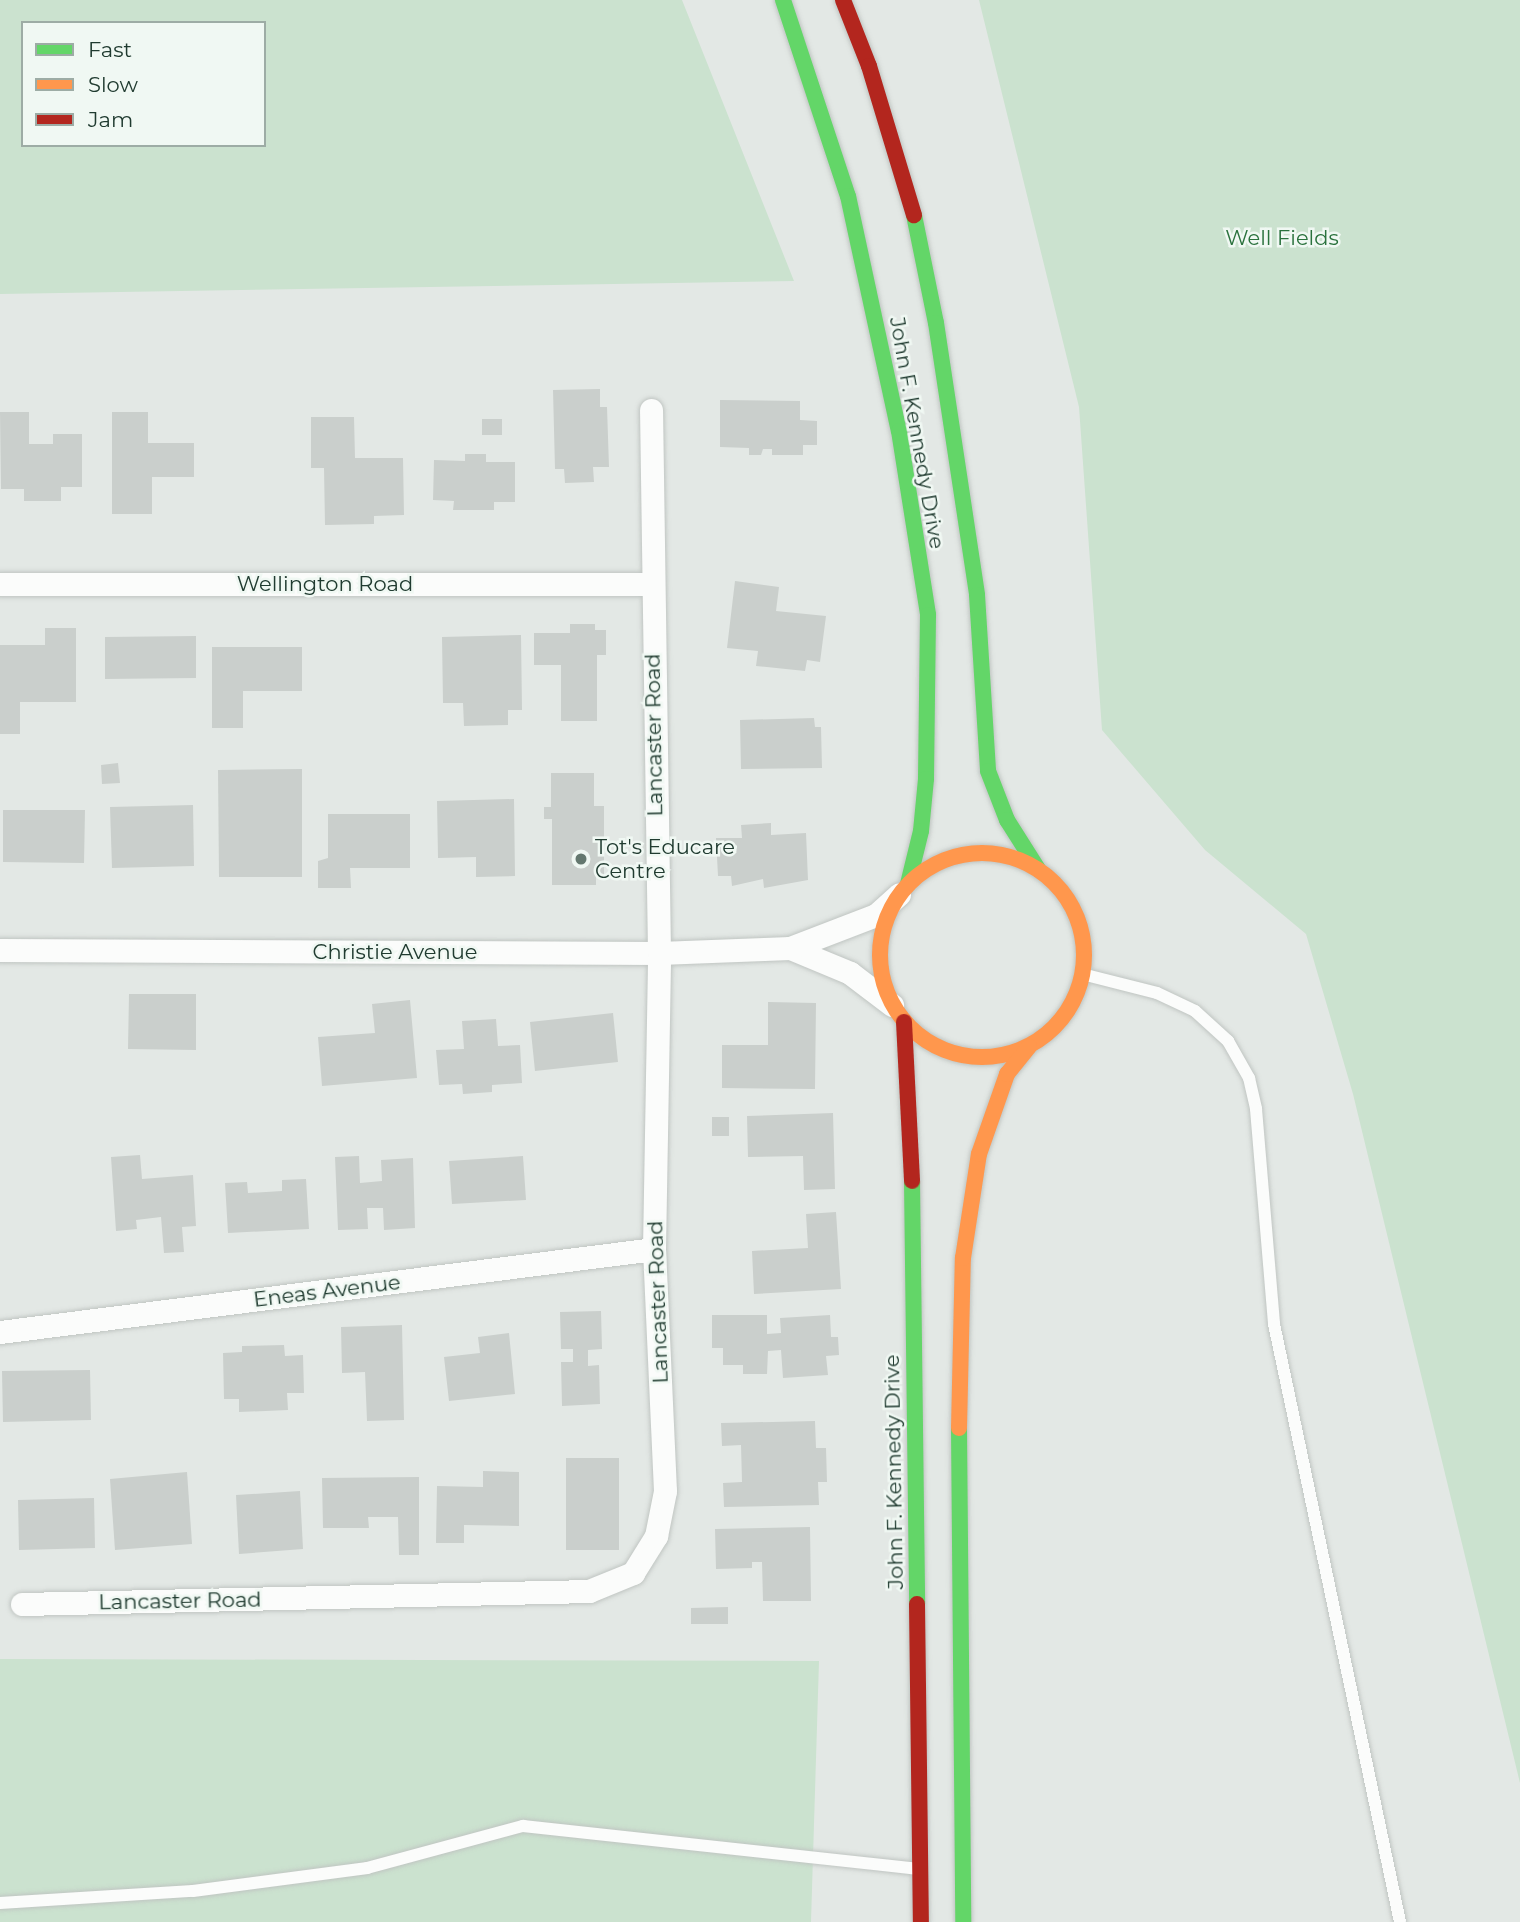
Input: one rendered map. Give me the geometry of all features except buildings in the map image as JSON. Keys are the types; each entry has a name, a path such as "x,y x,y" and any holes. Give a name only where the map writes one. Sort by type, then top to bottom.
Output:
{"highway":[{"name":"John F. Kennedy Drive","path":"783,0 848,197 899,432 928,615 926,779 921,831 904,889 884,925 878,953 898,1014 911,1122 921,1922"},
{"name":"John F. Kennedy Drive","path":"843,0 869,66 915,217 936,323 977,595 988,771 1007,820 1038,869 1061,890 1077,918 1084,956 1082,974 1062,1020 1028,1047 1007,1074 992,1108 979,1154 963,1258 959,1421 963,1922"},
{"name":"John F. Kennedy Drive","path":"904,889 943,860 975,853 1008,856 1038,869"},
{"name":"John F. Kennedy Drive","path":"898,1014 932,1046 964,1057 997,1057 1028,1047"}],"street":[{"name":"Lancaster Road","path":"22,1604 589,1591 633,1573 656,1536 665,1490 654,1249 659,953 650,584 650,410"},
{"name":"Wellington Road","path":"0,584 650,584"},
{"name":"Christie Avenue","path":"0,950 659,953 790,948 876,915 904,889"},
{"name":"Christie Avenue","path":"790,948 850,974 898,1014"},
{"name":"Eneas Avenue","path":"0,1332 654,1249"}],"lane":[{"path":"1082,974 1157,993 1195,1011 1227,1041 1249,1078 1257,1123 1274,1324 1400,1922"},
{"path":"0,1903 193,1891 367,1868 523,1826 919,1869"}],"green space":[{"path":"0,0 682,0 794,281 0,294"},
{"name":"Well Fields","path":"979,0 1520,0 1520,1783 1353,1094 1306,934 1205,850 1102,730 1079,407"},
{"path":"0,1659 819,1661 811,1922 0,1922"}],"traffic: fast":[{"path":"783,0 848,196 899,431 928,615 926,779 921,831 908,884"},
{"path":"914,215 936,323 977,595 988,771 1007,820 1038,869"},
{"path":"912,1181 917,1604"},
{"path":"959,1428 963,1922"}],"traffic: slow":[{"path":"982,853 1002,854 1021,860 1054,883 1077,916 1083,935 1084,955 1083,975 1077,994 1054,1027 1021,1050 1002,1056 982,1057 962,1056 943,1050 910,1027 887,994 881,975 880,955 881,935 887,916 910,883 943,860 962,854 982,853"},
{"path":"959,1428 963,1258 979,1154 1007,1074 1029,1047"}],"traffic: jam":[{"path":"843,0 869,66 914,215"},
{"path":"904,1022 912,1181"},
{"path":"917,1604 921,1922"}],"place":[{"name":"Tot's Educare Centre","path":"581,859"}]}
